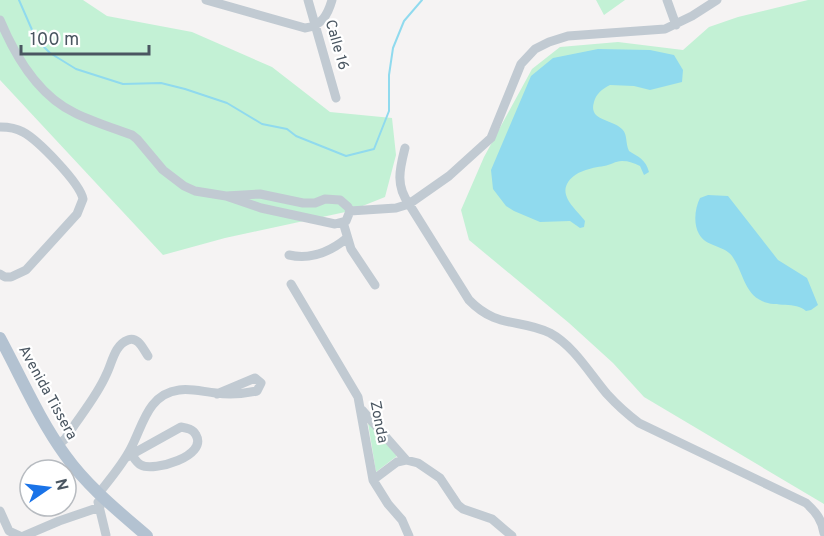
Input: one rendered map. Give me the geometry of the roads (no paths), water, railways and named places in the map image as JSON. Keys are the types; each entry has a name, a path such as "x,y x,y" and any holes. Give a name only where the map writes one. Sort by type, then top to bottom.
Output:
{"main road":[{"name":"Avenida Tissera","path":"0,338 58,445 99,493 147,536"}],"street":[{"path":"206,0 299,27 315,26 326,15 332,0"},
{"name":"Calle 16","path":"308,0 336,98"},
{"path":"659,0 670,11"},
{"path":"667,0 676,25"},
{"path":"350,211 396,208 409,204 449,176 491,138 521,64 535,49 568,36 659,31 676,25 717,0"},
{"path":"0,20 13,49 28,72 63,106 86,118 132,135 163,170 184,186 195,191 226,196 261,208 335,224 348,218 350,211 340,200 325,199 315,203 303,203 260,194 226,196"},
{"path":"0,127 12,127 33,138 78,187 83,199 77,214 26,270 11,277 0,274"},
{"path":"405,148 398,173 404,197 469,300 478,309 496,320 534,327 551,334 567,346 618,406 639,423 806,503 821,519 824,533"},
{"path":"314,220 311,212 315,203"},
{"path":"343,222 351,249 375,285"},
{"path":"289,255 309,257 333,248 347,238"},
{"name":"Zonda","path":"291,284 350,382 361,409 373,480 388,504 402,520 409,536"},
{"path":"58,445 65,439 106,376 114,354 122,344 135,339 148,356"},
{"path":"99,493 128,456 144,417 157,399 177,390 217,394"},
{"path":"361,409 406,460"},
{"path":"181,427 190,429 198,438 195,451 170,463 149,468 128,456 181,427"},
{"path":"373,480 397,462 406,460 418,463 437,475 463,509 492,519 513,536"},
{"path":"90,483 100,507 106,536"},
{"path":"0,511 9,531 22,536 100,507"},
{"path":"106,536 109,519 116,509"}],"water":[{"path":"598,49 650,50 674,55 683,70 682,82 650,90 634,86 610,85 604,88 595,99 594,113 622,129 629,151 644,162 649,172 644,175 640,166 622,161 588,169 574,176 565,189 571,204 585,221 584,227 580,228 570,221 540,222 514,211 506,206 493,189 491,170 531,76 553,58"},
{"path":"708,195 728,196 778,260 807,278 818,305 806,311 797,306 768,303 751,293 729,252 706,241 697,230 695,216 697,206 700,198"}],"waterway":[{"path":"19,0 36,39 50,53 76,69 123,84 161,83 185,89 227,103 262,124 287,129 296,136 346,156 374,149 389,111 389,75 393,48 404,21 422,0"}]}
